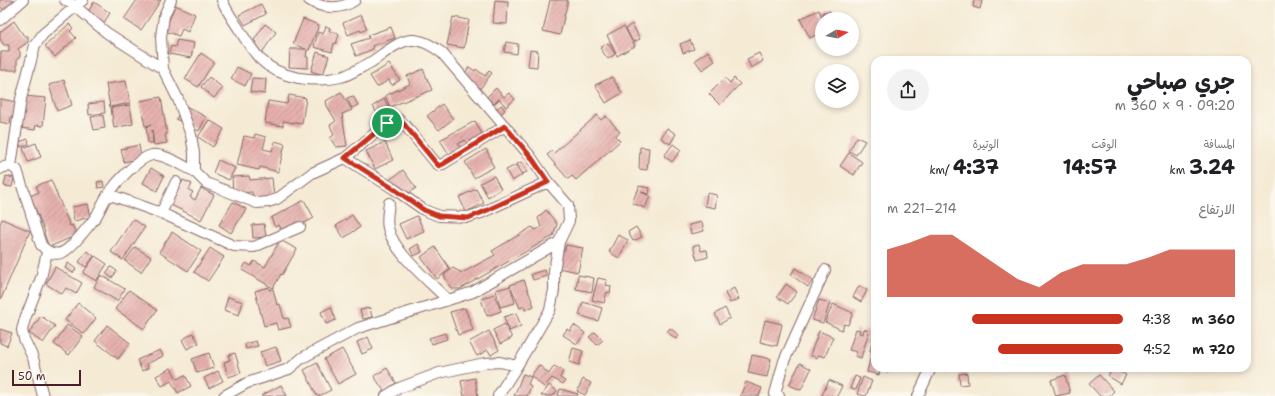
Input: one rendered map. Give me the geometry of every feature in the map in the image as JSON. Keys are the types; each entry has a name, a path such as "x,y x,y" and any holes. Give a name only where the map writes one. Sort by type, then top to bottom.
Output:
{"street":[{"path":"0,20 23,0"},
{"path":"65,0 79,3 107,33 163,69"},
{"path":"171,0 164,16 163,23 163,69 178,99 191,135 194,153 194,171"},
{"path":"222,0 249,45 260,59 274,70 304,79 342,77 366,65 396,45 411,40 432,46 442,53 505,126 531,157 548,182 568,205 569,221 559,242 554,271 554,290 550,310 498,396"},
{"path":"309,0 323,7 336,7 349,4 355,0"},
{"path":"11,166 21,99 35,45 43,34 79,3"},
{"path":"0,169 2,167 11,166 17,170 41,245 47,252 58,253 69,249 96,217 108,194 133,167 152,155 163,156 194,171 206,183 257,203 268,202 277,198 312,173 345,158 387,123 398,120 404,124 439,166 505,126"},
{"path":"345,158 424,210 445,216 468,218 548,182"},
{"path":"161,214 176,182"},
{"path":"108,194 161,214 234,246 254,247 300,226"},
{"path":"389,203 387,214 388,228 396,246 418,271 448,300"},
{"path":"224,396 246,383 289,369 302,358 358,328 473,292 559,242"},
{"path":"43,396 33,358 24,339 22,330 41,278 47,252"},
{"path":"778,396 775,394 784,361 825,270"},
{"path":"386,396 399,388 439,373 485,363 500,362 517,366"},
{"path":"918,396 929,372"}],"building":[{"path":"0,0 20,0 5,12 0,6"},
{"path":"137,0 161,0 141,30 124,19"},
{"path":"495,0 508,1 507,24 493,23"},
{"path":"550,0 568,0 560,35 543,31"},
{"path":"974,0 982,1 980,9 973,7"},
{"path":"94,2 110,13 102,26 86,15"},
{"path":"261,4 266,14 245,25 239,15"},
{"path":"175,5 195,14 188,32 182,29 179,36 165,31"},
{"path":"819,10 820,12 815,12 815,36 810,38 800,19"},
{"path":"361,15 367,29 348,35 343,23"},
{"path":"453,17 469,20 464,48 447,45"},
{"path":"303,19 319,25 309,50 307,50 306,57 308,57 308,68 289,67 290,49 306,49 293,44"},
{"path":"14,21 24,36 28,36 28,42 18,49 20,52 20,57 17,59 17,70 0,70 1,52 9,52 9,45 4,45 0,39 0,32"},
{"path":"69,24 73,28 70,31 76,38 55,57 45,46"},
{"path":"265,24 276,32 261,54 252,48 256,42 254,40"},
{"path":"632,24 640,39 633,42 635,46 617,56 607,35 624,26 632,41 626,28"},
{"path":"326,26 330,28 329,31 339,34 336,44 334,43 332,52 314,47 318,32 323,34"},
{"path":"391,27 395,38 372,46 373,49 356,56 351,44 369,38 368,35"},
{"path":"177,40 194,43 191,58 169,54 171,46 175,47"},
{"path":"690,40 694,49 683,53 680,44"},
{"path":"506,42 518,44 517,54 504,52"},
{"path":"608,43 615,54 608,59 600,48"},
{"path":"530,50 538,51 537,67 528,66"},
{"path":"708,51 715,61 702,70 695,60"},
{"path":"317,52 329,56 323,75 311,71"},
{"path":"201,53 214,62 198,87 185,79"},
{"path":"759,53 763,61 751,68 747,59"},
{"path":"389,64 400,80 392,85 389,80 377,87 370,76"},
{"path":"237,67 251,74 245,86 231,79"},
{"path":"469,67 475,71 476,69 485,76 489,71 492,73 479,90 462,78"},
{"path":"423,69 432,90 390,107 385,96 410,84 407,76"},
{"path":"209,77 223,88 214,98 201,87"},
{"path":"612,77 622,93 606,103 595,85"},
{"path":"252,78 266,79 265,94 250,92"},
{"path":"725,78 730,83 734,78 740,84 720,105 709,94"},
{"path":"64,80 72,105 57,111 49,85"},
{"path":"126,81 130,103 110,107 106,84"},
{"path":"496,88 504,97 509,93 515,99 506,107 499,99 494,104 487,97"},
{"path":"341,92 352,110 342,114 347,146 336,147 330,138 334,135 330,125 336,121 327,106 326,101"},
{"path":"289,95 306,98 302,124 283,121 283,126 265,123 268,101 287,104"},
{"path":"24,96 46,98 43,126 36,125 35,130 21,128"},
{"path":"353,96 358,105 352,108 347,98"},
{"path":"161,97 167,143 154,145 152,130 153,143 148,143 146,127 151,125 145,126 140,101"},
{"path":"0,99 17,102 15,116 11,116 10,124 0,122"},
{"path":"384,99 392,112 380,119 373,106"},
{"path":"104,102 105,113 89,115 88,104"},
{"path":"442,104 453,119 439,130 427,116"},
{"path":"130,105 133,124 114,128 111,108"},
{"path":"184,105 206,117 199,131 176,119"},
{"path":"494,105 497,109 501,105 505,110 496,119 488,110"},
{"path":"103,115 105,128 94,130 91,117"},
{"path":"597,115 601,120 606,116 620,132 615,136 620,141 576,180 572,176 568,179 547,155 552,151 554,153"},
{"path":"209,120 224,129 213,147 198,137"},
{"path":"475,121 482,134 467,143 465,140 458,144 462,149 450,156 440,140"},
{"path":"667,128 676,134 670,144 661,138"},
{"path":"255,134 266,137 263,149 272,151 275,141 285,144 278,172 260,167 259,170 237,165 244,136 254,138"},
{"path":"857,137 865,141 856,155 849,151"},
{"path":"28,139 29,144 21,147 19,142"},
{"path":"385,142 393,160 375,169 366,151"},
{"path":"36,143 41,157 28,162 23,148"},
{"path":"673,144 681,150 672,162 664,156"},
{"path":"139,145 141,158 124,162 121,149"},
{"path":"640,147 649,148 647,170 639,169"},
{"path":"486,149 494,167 474,178 465,162"},
{"path":"849,153 862,162 854,175 840,166"},
{"path":"218,160 235,168 229,180 213,173"},
{"path":"522,162 527,172 522,174 517,164"},
{"path":"516,165 522,175 512,181 506,170"},
{"path":"151,168 164,176 157,191 143,183"},
{"path":"403,170 416,188 401,199 388,181"},
{"path":"6,176 14,178 12,187 4,186"},
{"path":"249,176 250,180 272,178 274,197 253,198 252,192 233,193 232,177"},
{"path":"494,176 501,189 488,197 480,183"},
{"path":"51,180 70,226 72,225 77,235 49,247 44,233 45,232 30,196 39,192 36,186"},
{"path":"183,180 192,184 189,190 193,192 190,197 195,200 201,188 214,195 201,220 171,205"},
{"path":"103,181 104,187 98,188 97,182"},
{"path":"639,186 650,188 649,194 641,192 650,196 645,208 632,203"},
{"path":"476,189 484,203 466,212 459,197"},
{"path":"707,193 717,195 715,208 705,206"},
{"path":"304,200 314,218 284,234 279,225 275,227 271,218"},
{"path":"233,202 246,209 231,233 219,225"},
{"path":"88,204 91,217 74,221 72,207"},
{"path":"546,210 557,224 553,236 460,289 451,289 444,275 453,268 462,273 495,255 492,251 532,227 536,230 541,227 538,218"},
{"path":"352,215 360,227 344,238 336,226"},
{"path":"417,216 424,231 406,239 399,224"},
{"path":"2,219 30,231 1,299 0,224"},
{"path":"133,219 145,227 123,260 111,252"},
{"path":"702,222 704,231 691,234 689,225"},
{"path":"264,224 266,237 253,238 252,225"},
{"path":"636,227 642,237 633,241 628,232"},
{"path":"172,232 201,251 188,271 159,252"},
{"path":"618,235 628,240 619,258 609,252"},
{"path":"280,240 297,249 273,288 242,270 246,263 251,266 254,261 265,267"},
{"path":"418,244 422,252 414,256 410,249"},
{"path":"699,244 701,251 707,250 708,257 697,260 693,246"},
{"path":"566,245 583,248 578,272 558,268 562,250 565,250"},
{"path":"135,247 151,257 141,272 125,261"},
{"path":"435,247 450,269 437,279 421,257"},
{"path":"210,248 224,257 208,281 194,272"},
{"path":"87,251 94,256 86,267 79,262"},
{"path":"95,256 107,264 96,281 83,273"},
{"path":"68,263 76,269 73,273 65,268"},
{"path":"55,267 82,283 76,294 66,288 62,294 46,284"},
{"path":"111,267 117,271 112,278 106,273"},
{"path":"795,268 813,280 808,287 791,275"},
{"path":"545,270 547,276 533,280 531,274"},
{"path":"101,275 125,289 117,301 94,287"},
{"path":"578,275 594,278 592,292 576,289"},
{"path":"598,278 607,280 606,285 611,286 610,293 607,292 604,303 592,300"},
{"path":"524,280 534,306 525,310 524,306 520,308 511,288 515,303 500,307 496,290 511,286 510,285"},
{"path":"786,284 797,292 788,304 777,297"},
{"path":"859,286 867,290 861,302 853,297"},
{"path":"269,287 269,290 273,289 277,305 280,304 284,319 288,318 291,327 278,330 276,323 264,326 255,291"},
{"path":"734,288 739,299 730,303 725,293"},
{"path":"129,290 157,310 144,329 115,309"},
{"path":"494,294 501,311 487,316 481,299"},
{"path":"228,297 243,302 239,315 224,310"},
{"path":"819,300 830,303 823,323 812,320"},
{"path":"583,302 602,308 598,321 579,315"},
{"path":"78,303 96,318 84,334 65,320"},
{"path":"833,304 853,313 848,325 844,324 842,330 825,322"},
{"path":"331,307 336,320 326,324 321,312"},
{"path":"370,308 372,317 363,319 360,310"},
{"path":"465,308 473,330 458,335 450,312"},
{"path":"725,308 730,318 720,324 715,314"},
{"path":"516,313 521,326 509,331 504,317"},
{"path":"41,316 55,326 43,343 29,333"},
{"path":"765,320 782,324 777,346 760,342"},
{"path":"505,324 512,338 500,344 493,330"},
{"path":"67,325 83,336 69,355 54,344"},
{"path":"107,325 130,343 118,359 95,341"},
{"path":"574,325 585,333 577,344 563,335 567,329 570,331"},
{"path":"670,328 679,335 676,339 667,332"},
{"path":"0,329 12,333 7,346 0,343"},
{"path":"856,329 860,330 859,333 863,334 864,329 869,331 861,358 855,356 857,352 849,350"},
{"path":"489,331 499,350 491,355 488,350 477,356 469,342"},
{"path":"819,331 833,337 825,357 818,355 817,358 810,355"},
{"path":"595,332 603,340 597,345 589,337"},
{"path":"193,333 199,343 187,349 182,340"},
{"path":"445,333 447,339 432,344 429,338"},
{"path":"368,337 373,349 362,354 357,342"},
{"path":"256,341 258,346 246,349 245,344"},
{"path":"276,347 281,361 265,366 260,352"},
{"path":"573,348 583,351 579,365 569,362"},
{"path":"342,349 356,374 338,384 324,359"},
{"path":"160,350 163,356 147,364 148,368 142,371 137,360"},
{"path":"209,353 214,368 197,373 192,359"},
{"path":"235,353 241,373 228,377 224,362 230,360 228,355"},
{"path":"752,355 771,359 767,377 748,373"},
{"path":"871,355 871,372 880,372 879,375 867,372"},
{"path":"317,363 331,390 319,396 317,396 304,370"},
{"path":"800,363 811,369 801,390 789,385"},
{"path":"539,365 549,374 554,366 563,371 560,378 565,381 563,384 552,378 544,387 531,376"},
{"path":"171,368 177,379 185,375 191,386 178,393 171,381 162,386 156,376"},
{"path":"387,368 396,383 384,391 374,376"},
{"path":"218,371 223,381 209,388 204,378"},
{"path":"1110,372 1120,372 1126,375 1121,384 1108,376"},
{"path":"967,373 968,384 960,385 959,374"},
{"path":"523,374 531,377 528,384 531,386 527,396 514,396"},
{"path":"1065,375 1070,393 1056,396 1051,380"},
{"path":"1099,375 1114,391 1109,396 1100,396 1089,384"},
{"path":"855,376 860,378 856,390 850,388"},
{"path":"863,377 872,381 866,396 857,394"},
{"path":"475,378 478,396 464,396 461,381"},
{"path":"583,379 591,383 585,395 577,391"},
{"path":"829,380 842,386 837,396 822,395"},
{"path":"746,382 762,388 759,396 740,396"},
{"path":"281,385 287,396 261,396"},
{"path":"549,385 557,391 553,396 541,396"},
{"path":"560,389 578,394 577,396 558,396"}],"route":[{"path":"398,120 404,124 439,166 505,126 531,157 548,182 468,218 439,216 424,210 345,158 387,123 398,120"}]}
